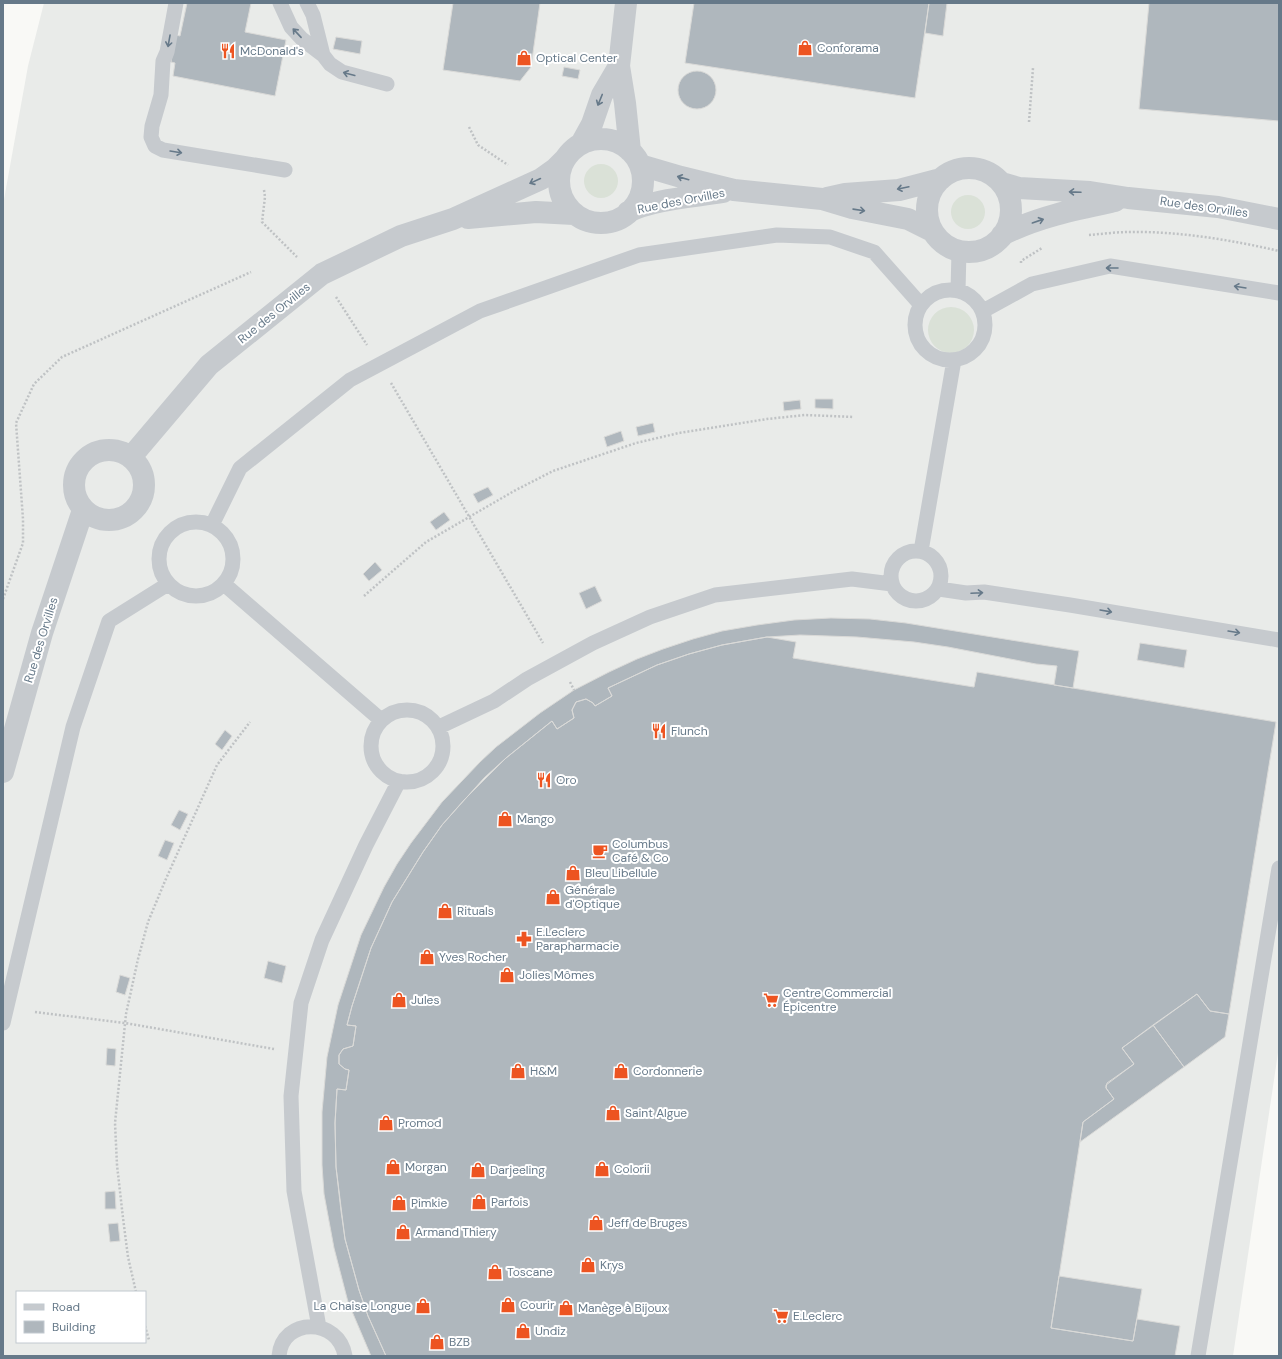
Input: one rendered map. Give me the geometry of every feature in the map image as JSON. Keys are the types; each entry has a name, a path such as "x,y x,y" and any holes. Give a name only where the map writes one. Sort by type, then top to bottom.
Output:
{"street":[{"path":"619,66 602,95 592,124 561,169 559,181 560,193 566,205 574,214 584,219 596,222 607,222 618,219 628,212 640,195 642,185 642,175 635,158 619,66 626,3"},
{"path":"573,151 591,140 612,140 622,144 635,158"},
{"name":"Rue des Orvilles","path":"131,457 210,366 322,274 401,236 453,219 541,179 555,169 573,151"},
{"name":"Rue des Orvilles","path":"635,158 681,177 734,190 822,199 839,205 908,219 932,231"},
{"path":"963,168 977,169 991,174 1002,183 1008,196 1011,210 1008,224 1002,235 990,246 978,251 959,251 940,242 932,231 928,219 927,206 930,192 938,181 949,173 963,168"},
{"name":"Rue des Orvilles","path":"822,199 845,194 899,190 941,179"},
{"name":"Rue des Orvilles","path":"1002,183 1019,188 1047,191 1090,192 1128,198 1218,207 1279,219"},
{"name":"Rue des Orvilles","path":"628,212 661,202 734,190"},
{"name":"Rue des Orvilles","path":"1002,235 1012,230 1065,212 1128,198"},
{"name":"Rue des Orvilles","path":"453,219 536,212 574,214"},
{"path":"109,449 131,457 139,466 144,477 144,489 141,501 133,511 124,517 113,520 102,520 83,510 76,500 73,488 74,476 86,457 109,449"},
{"name":"Rue des Orvilles","path":"3,772 42,633 83,510"}],"lane":[{"path":"176,3 167,52 163,61 161,95 152,126 151,137 155,146 163,150 285,170"},
{"path":"280,3 291,27 302,39 323,55 330,64 342,72 387,84"},
{"path":"307,3 313,15 323,55"},
{"path":"212,526 240,468 350,380 480,310 639,255 777,234 830,237 874,252 921,305"},
{"path":"958,291 959,251"},
{"path":"983,311 1032,284 1110,266 1279,293"},
{"path":"948,290 958,291 968,294 977,302 983,311 986,322 985,333 981,343 974,352 965,357 954,360 943,360 932,355 923,348 917,338 915,327 916,315 921,305 928,297 937,292 948,290"},
{"path":"922,551 954,360"},
{"path":"190,522 201,522 212,526 221,532 228,541 233,551 234,563 224,584 214,592 203,596 190,596 178,591 168,584 162,574 159,563 163,542 170,533 179,526 190,522"},
{"path":"913,551 922,551 935,559 942,574 941,582 939,589 933,596 918,602 909,601 902,598 892,584 892,566 897,559 904,554 913,551"},
{"path":"439,727 494,701 527,679 600,640 650,617 715,595 852,579 892,584"},
{"path":"3,1023 73,727 109,621 168,584"},
{"path":"224,584 381,720"},
{"path":"939,589 966,593 984,592 1279,640"},
{"path":"412,709 422,712 432,719 439,727 443,738 443,750 440,762 432,772 423,779 411,782 399,781 389,777 380,770 374,761 371,750 371,739 381,720 390,713 412,709"},
{"path":"319,1327 294,1191 291,1096 301,1003 322,940 366,845 399,781"},
{"path":"1198,1356 1279,868"},
{"path":"279,1356 283,1343 290,1335 299,1329 309,1326 319,1327 329,1331 342,1345 345,1356"}],"path":[{"path":"1029,122 1033,68"},
{"path":"469,127 478,145 512,168"},
{"path":"265,197 262,222 297,258"},
{"path":"1085,236 1129,232 1165,234 1221,240 1252,245 1279,252"},
{"path":"1028,286 1021,261 1044,247"},
{"path":"3,599 23,543 23,519 16,423 34,384 62,357 251,272"},
{"path":"336,296 370,350"},
{"path":"389,380 543,642"},
{"path":"364,596 426,542 514,491 553,471 636,443 679,433 767,419 805,416 854,417"},
{"path":"136,1291 128,1257 123,1218 117,1165 115,1123 126,1014 146,929 165,881 217,765 250,722"},
{"path":"34,1012 125,1023 296,1053"},
{"path":"146,1330 149,1340"}],"shaded area":[{"path":"44,3 1279,3 1279,1046 1233,1356 3,1356 3,205 28,66"},
{"path":"598,164 604,164 608,165 615,171 618,181 617,188 611,195 604,198 598,198 594,197 587,191 584,184 584,178 585,174 591,167"},
{"path":"965,195 971,195 980,200 984,206 984,218 980,224 971,229 965,229 956,224 951,215 951,209 956,200"},
{"path":"956,307 960,308 970,317 973,321 973,339 964,349 956,353 946,353 938,349 929,339 928,325 932,317 942,308"}],"building":[{"name":"McDonald's","path":"187,3 251,3 245,32 286,40 275,96 173,76 175,63 171,62 176,35 180,36"},
{"path":"453,3 540,3 531,67 520,81 443,70"},
{"name":"Conforama","path":"694,3 929,3 915,98 685,63"},
{"path":"929,3 947,3 943,36 925,33"},
{"path":"1149,3 1279,3 1279,121 1139,109"},
{"path":"336,37 362,41 360,54 333,49"},
{"path":"564,67 580,70 578,79 562,76"},
{"path":"693,71 701,71 711,76 715,83 715,97 711,104 701,109 693,109 683,104 681,101 678,94 678,86 683,76 686,74"},
{"path":"815,399 833,399 833,409 815,408"},
{"path":"800,400 801,409 784,411 783,402"},
{"path":"653,423 655,432 638,436 636,427"},
{"path":"621,431 624,441 607,447 604,437"},
{"path":"488,487 493,495 478,503 473,494"},
{"path":"444,512 450,520 436,530 430,522"},
{"path":"375,562 382,570 369,581 363,574"},
{"path":"595,586 602,601 586,609 579,593"},
{"path":"831,618 870,619 906,623 1079,651 1073,688 1054,685 1057,666 1036,664 948,647 914,642 857,637 800,635 767,637 722,645 657,665 608,688 612,696 595,706 586,699 576,702 572,710 574,718 557,729 552,721 484,778 442,825 423,852 392,902 371,948 352,1006 347,1025 356,1026 353,1046 343,1049 339,1055 339,1064 345,1069 349,1070 346,1090 337,1089 335,1123 336,1167 345,1239 368,1316 386,1356 371,1356 348,1302 334,1248 324,1194 322,1165 322,1112 327,1057 338,1005 361,935 397,864 442,802 480,762 496,747 540,713 574,690 637,659 693,639 722,631 757,625 794,620"},
{"name":"Centre Commercial Épicentre","path":"767,637 796,642 793,658 974,687 977,672 1276,722 1229,1014 1210,1011 1197,994 1122,1048 1134,1064 1106,1085 1106,1088 1114,1099 1083,1122 1051,1328 1133,1341 1137,1319 1180,1326 1175,1356 386,1356 368,1316 345,1239 336,1167 335,1123 337,1089 346,1090 349,1070 345,1069 339,1064 339,1055 343,1049 353,1046 356,1026 347,1025 352,1006 371,948 392,902 423,852 442,825 464,800 506,758 552,721 557,729 574,718 572,710 576,702 586,699 595,706 612,696 608,688 657,665 722,645"},
{"path":"1140,643 1187,650 1184,668 1137,660"},
{"path":"225,730 232,736 222,750 215,744"},
{"path":"179,810 188,814 180,830 171,825"},
{"path":"165,840 174,843 167,860 158,856"},
{"path":"268,961 286,966 282,983 264,978"},
{"path":"120,975 130,978 125,995 116,992"},
{"path":"1197,994 1210,1011 1229,1014 1225,1037 1184,1067 1153,1025"},
{"path":"1153,1025 1184,1067 1080,1142 1083,1122 1114,1099 1106,1088 1107,1083 1134,1064 1122,1048"},
{"path":"107,1048 116,1049 115,1066 106,1065"},
{"path":"115,1191 116,1209 105,1209 105,1192"},
{"path":"118,1223 120,1241 110,1242 108,1224"},
{"path":"1059,1276 1142,1289 1133,1341 1051,1328"}],"place":[{"name":"Conforama","path":"805,48"},
{"name":"McDonald's","path":"228,51"},
{"name":"Optical Center","path":"524,58"},
{"name":"Flunch","path":"659,731"},
{"name":"Oro","path":"544,780"},
{"name":"Mango","path":"505,819"},
{"name":"Columbus Café & Co","path":"600,851"},
{"name":"Bleu Libellule","path":"573,873"},
{"name":"Générale d'Optique","path":"553,897"},
{"name":"Rituals","path":"445,911"},
{"name":"E.Leclerc Parapharmacie","path":"524,939"},
{"name":"Yves Rocher","path":"427,957"},
{"name":"Jolies Mômes","path":"507,975"},
{"name":"Jules","path":"399,1000"},
{"name":"Centre Commercial Épicentre","path":"771,1000"},
{"name":"H&M","path":"518,1071"},
{"name":"Cordonnerie","path":"621,1071"},
{"name":"Saint Algue","path":"613,1113"},
{"name":"Promod","path":"386,1123"},
{"name":"Morgan","path":"393,1167"},
{"name":"Colorii","path":"602,1169"},
{"name":"Darjeeling","path":"478,1170"},
{"name":"Parfois","path":"479,1202"},
{"name":"Pimkie","path":"399,1203"},
{"name":"Jeff de Bruges","path":"596,1223"},
{"name":"Armand Thiery","path":"403,1232"},
{"name":"Krys","path":"588,1265"},
{"name":"Toscane","path":"495,1272"},
{"name":"Courir","path":"508,1305"},
{"name":"La Chaise Longue","path":"423,1306"},
{"name":"Manège à Bijoux","path":"566,1308"},
{"name":"E.Leclerc","path":"781,1316"},
{"name":"Undiz","path":"523,1331"},
{"name":"BZB","path":"437,1342"}]}
